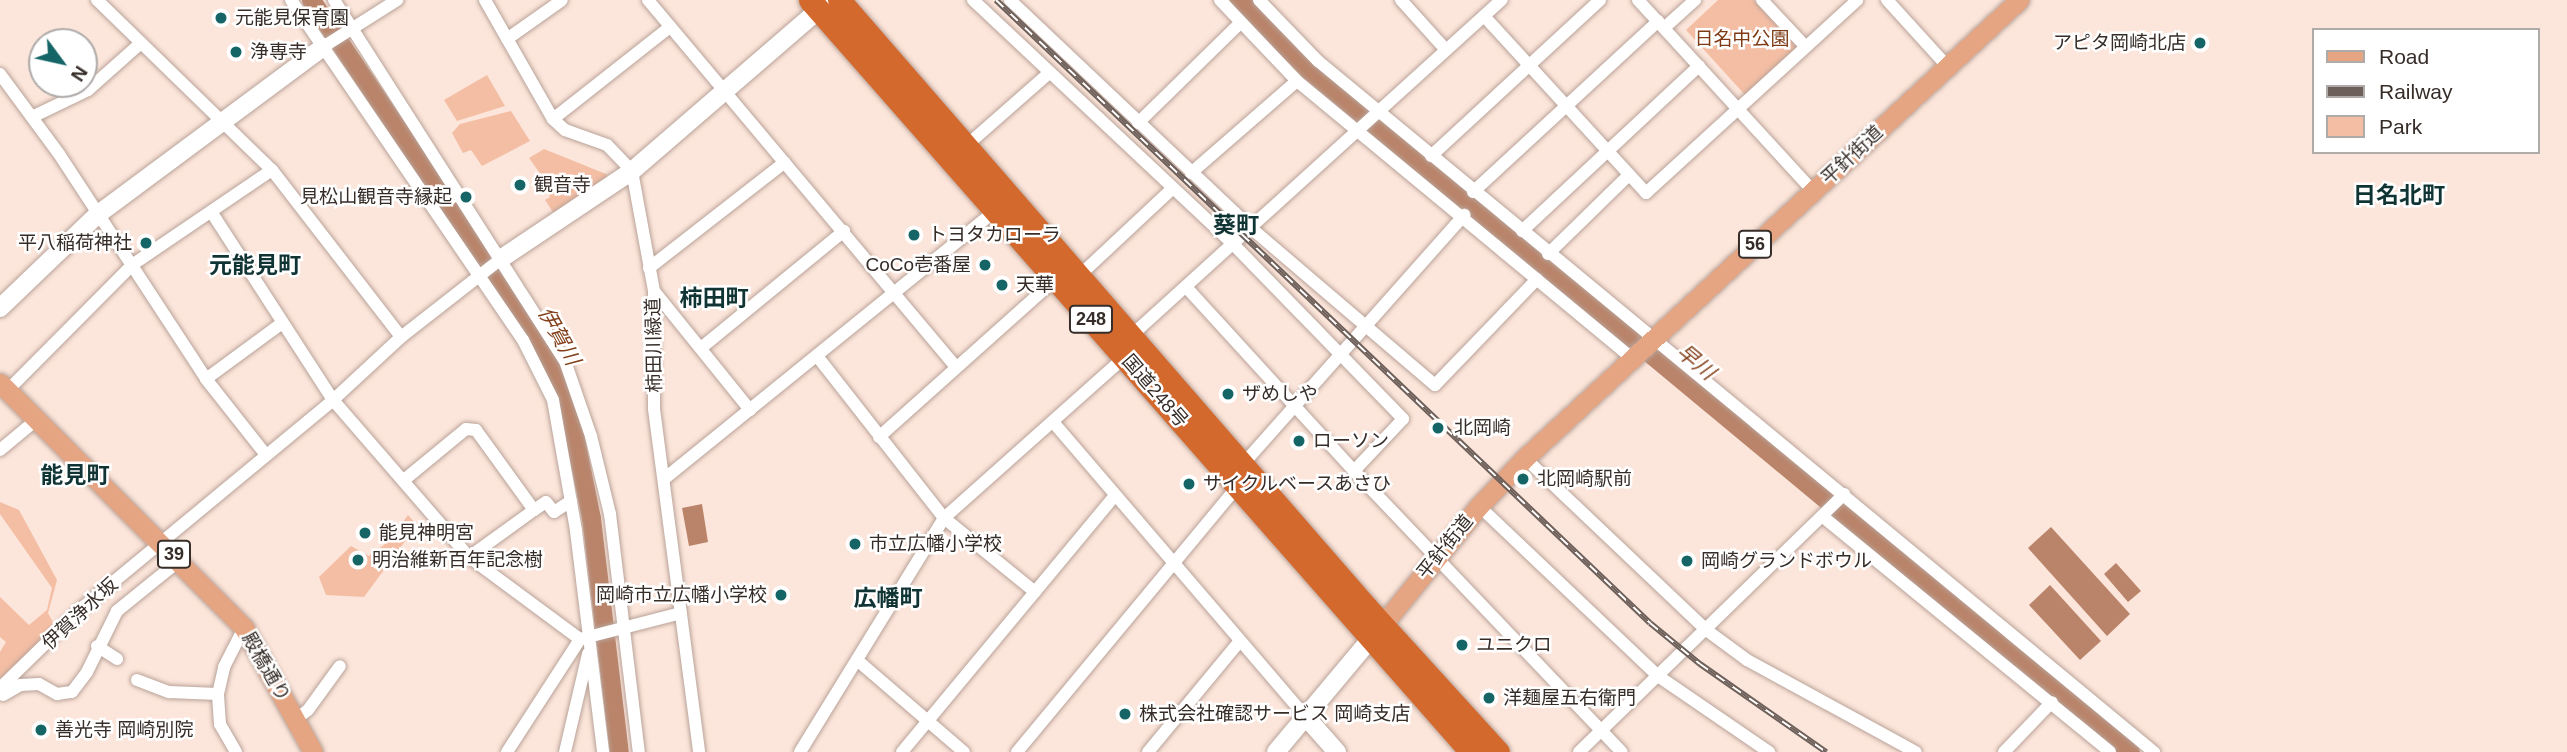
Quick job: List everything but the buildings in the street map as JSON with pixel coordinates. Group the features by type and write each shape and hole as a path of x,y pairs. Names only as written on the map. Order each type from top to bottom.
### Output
{"highway":[{"name":"国道248号","path":"825,3 966,146 1244,463 1471,752"},
{"name":"国道248号","path":"825,3 996,209 1238,486 1498,752"}],"main road":[{"name":"平針街道","path":"1653,338 2019,0"},
{"name":"56","path":"1632,358 1653,338"},
{"name":"平針街道","path":"1377,631 1479,506 1525,458 1632,358"},
{"name":"殿橋通り","path":"3,387 162,542 244,628 313,752"}],"street":[{"path":"97,0 221,124 272,170 401,337"},
{"path":"291,0 523,340 553,400 571,501 603,752"},
{"path":"334,0 349,28 502,258 565,361 591,436 610,514 626,627 639,752"},
{"path":"2,302 97,215 349,28 397,0"},
{"path":"485,0 553,119 565,130 607,145 632,170"},
{"path":"507,39 562,0"},
{"path":"648,0 956,367"},
{"path":"972,0 1048,74 1233,244 1403,419 1354,471"},
{"path":"1010,0 1251,228 1435,385 1537,279"},
{"path":"1220,0 1297,80 1464,215 1632,358"},
{"path":"1259,0 1318,61 1473,192 1844,494 2154,752"},
{"path":"1401,0 1446,50"},
{"path":"1132,335 1502,0"},
{"path":"1431,156 1600,0"},
{"path":"1638,0 1813,191"},
{"path":"1473,192 1566,106 1661,25 1695,0"},
{"path":"1762,0 1806,47"},
{"path":"1484,16 1646,193 1857,0"},
{"path":"1887,0 1947,66"},
{"path":"502,258 632,170 725,94 825,3"},
{"path":"1138,122 1240,23"},
{"path":"553,119 670,27"},
{"path":"32,117 88,89 141,43"},
{"path":"1521,231 1699,66"},
{"path":"0,74 132,265 206,379 266,455"},
{"path":"966,146 1048,74"},
{"path":"1191,173 1297,80"},
{"path":"649,268 785,162"},
{"path":"3,387 132,265 272,170"},
{"name":"柿田川緑道","path":"632,170 654,290 654,409 699,752"},
{"path":"1548,254 1629,175"},
{"path":"1080,275 1173,188"},
{"path":"664,479 996,209"},
{"path":"212,213 281,324 333,400 469,557 587,640"},
{"path":"1244,463 1464,215"},
{"path":"701,348 844,231"},
{"name":"伊賀浄水坂","path":"1,692 83,607 333,400 401,337 502,258"},
{"path":"878,437 1056,279"},
{"path":"1186,286 1354,471 1622,752"},
{"path":"654,290 750,410"},
{"path":"206,379 281,324"},
{"path":"817,356 944,518 1035,592"},
{"path":"800,752 944,518 1125,357"},
{"path":"0,450 36,420"},
{"path":"1053,422 1239,642 1337,752"},
{"path":"404,480 466,429 476,430 534,510"},
{"path":"1525,458 1705,629 1747,660 1916,752"},
{"path":"1017,752 1238,486"},
{"path":"1579,752 1844,494"},
{"path":"902,752 1115,495"},
{"path":"469,557 546,502 554,512 571,501"},
{"path":"1479,506 1658,676 1769,752"},
{"path":"1822,516 2110,752"},
{"path":"1,692 20,685 39,684 57,694 72,692 87,673 97,646 117,611 180,560"},
{"path":"508,752 587,640 681,613"},
{"path":"236,752 220,724 218,694 224,667 244,628"},
{"name":"平針街道","path":"1276,752 1377,631"},
{"path":"565,752 587,640"},
{"path":"1148,752 1239,642"},
{"path":"97,646 117,659"},
{"path":"857,660 964,752"},
{"path":"296,719 308,710 340,666"},
{"path":"137,680 169,692 218,694"},
{"path":"2004,752 2052,702"}],"green space":[{"name":"日名中公園","path":"1718,0 1754,0 1798,48 1746,96 1686,30"},
{"path":"487,75 505,106 457,121 444,100"},
{"path":"511,111 530,141 482,166 471,150 463,153 452,133 460,124"},
{"path":"544,149 608,177 555,215 545,200 550,197 546,188 549,186 529,158"},
{"path":"0,502 19,510 57,580 48,613 56,628 0,679 0,652 6,642 0,637 0,597 29,625 47,610 52,588 0,514"},
{"path":"408,515 417,525 364,597 326,595 319,577 351,546 369,556 389,541"}],"shaded area":[{"path":"702,504 708,542 689,546 682,508"},
{"path":"2051,527 2130,614 2107,636 2028,548"},
{"path":"2116,563 2141,591 2128,602 2104,574"},
{"path":"2050,585 2101,641 2080,660 2029,605"}],"waterway":[{"name":"伊賀川","path":"311,0 533,330 556,373 571,419 591,518 619,752"},
{"name":"早川","path":"1239,0 1310,71 2130,752"}],"railway":[{"path":"996,0 1650,623 1700,664 1826,752"}],"place":[{"name":"元能見保育園","path":"221,18"},
{"name":"アピタ岡崎北店","path":"2200,43"},
{"name":"浄専寺","path":"236,52"},
{"name":"観音寺","path":"520,185"},
{"name":"見松山観音寺縁起","path":"466,197"},
{"name":"トヨタカローラ","path":"914,235"},
{"name":"平八稲荷神社","path":"146,243"},
{"name":"CoCo壱番屋","path":"985,265"},
{"name":"天華","path":"1002,285"},
{"name":"ザめしや","path":"1228,394"},
{"name":"北岡崎","path":"1438,428"},
{"name":"ローソン","path":"1299,441"},
{"name":"北岡崎駅前","path":"1523,479"},
{"name":"サイクルベースあさひ","path":"1189,484"},
{"name":"能見神明宮","path":"365,533"},
{"name":"市立広幡小学校","path":"855,544"},
{"name":"明治維新百年記念樹","path":"358,560"},
{"name":"岡崎グランドボウル","path":"1687,561"},
{"name":"岡崎市立広幡小学校","path":"781,595"},
{"name":"ユニクロ","path":"1462,645"},
{"name":"洋麺屋五右衛門","path":"1489,698"},
{"name":"株式会社確認サービス 岡崎支店","path":"1125,714"},
{"name":"善光寺 岡崎別院","path":"41,730"}],"district":[{"name":"日名北町","path":"2399,195"},
{"name":"葵町","path":"1236,225"},
{"name":"元能見町","path":"255,265"},
{"name":"柿田町","path":"714,298"},
{"name":"能見町","path":"75,475"},
{"name":"広幡町","path":"888,598"}]}
